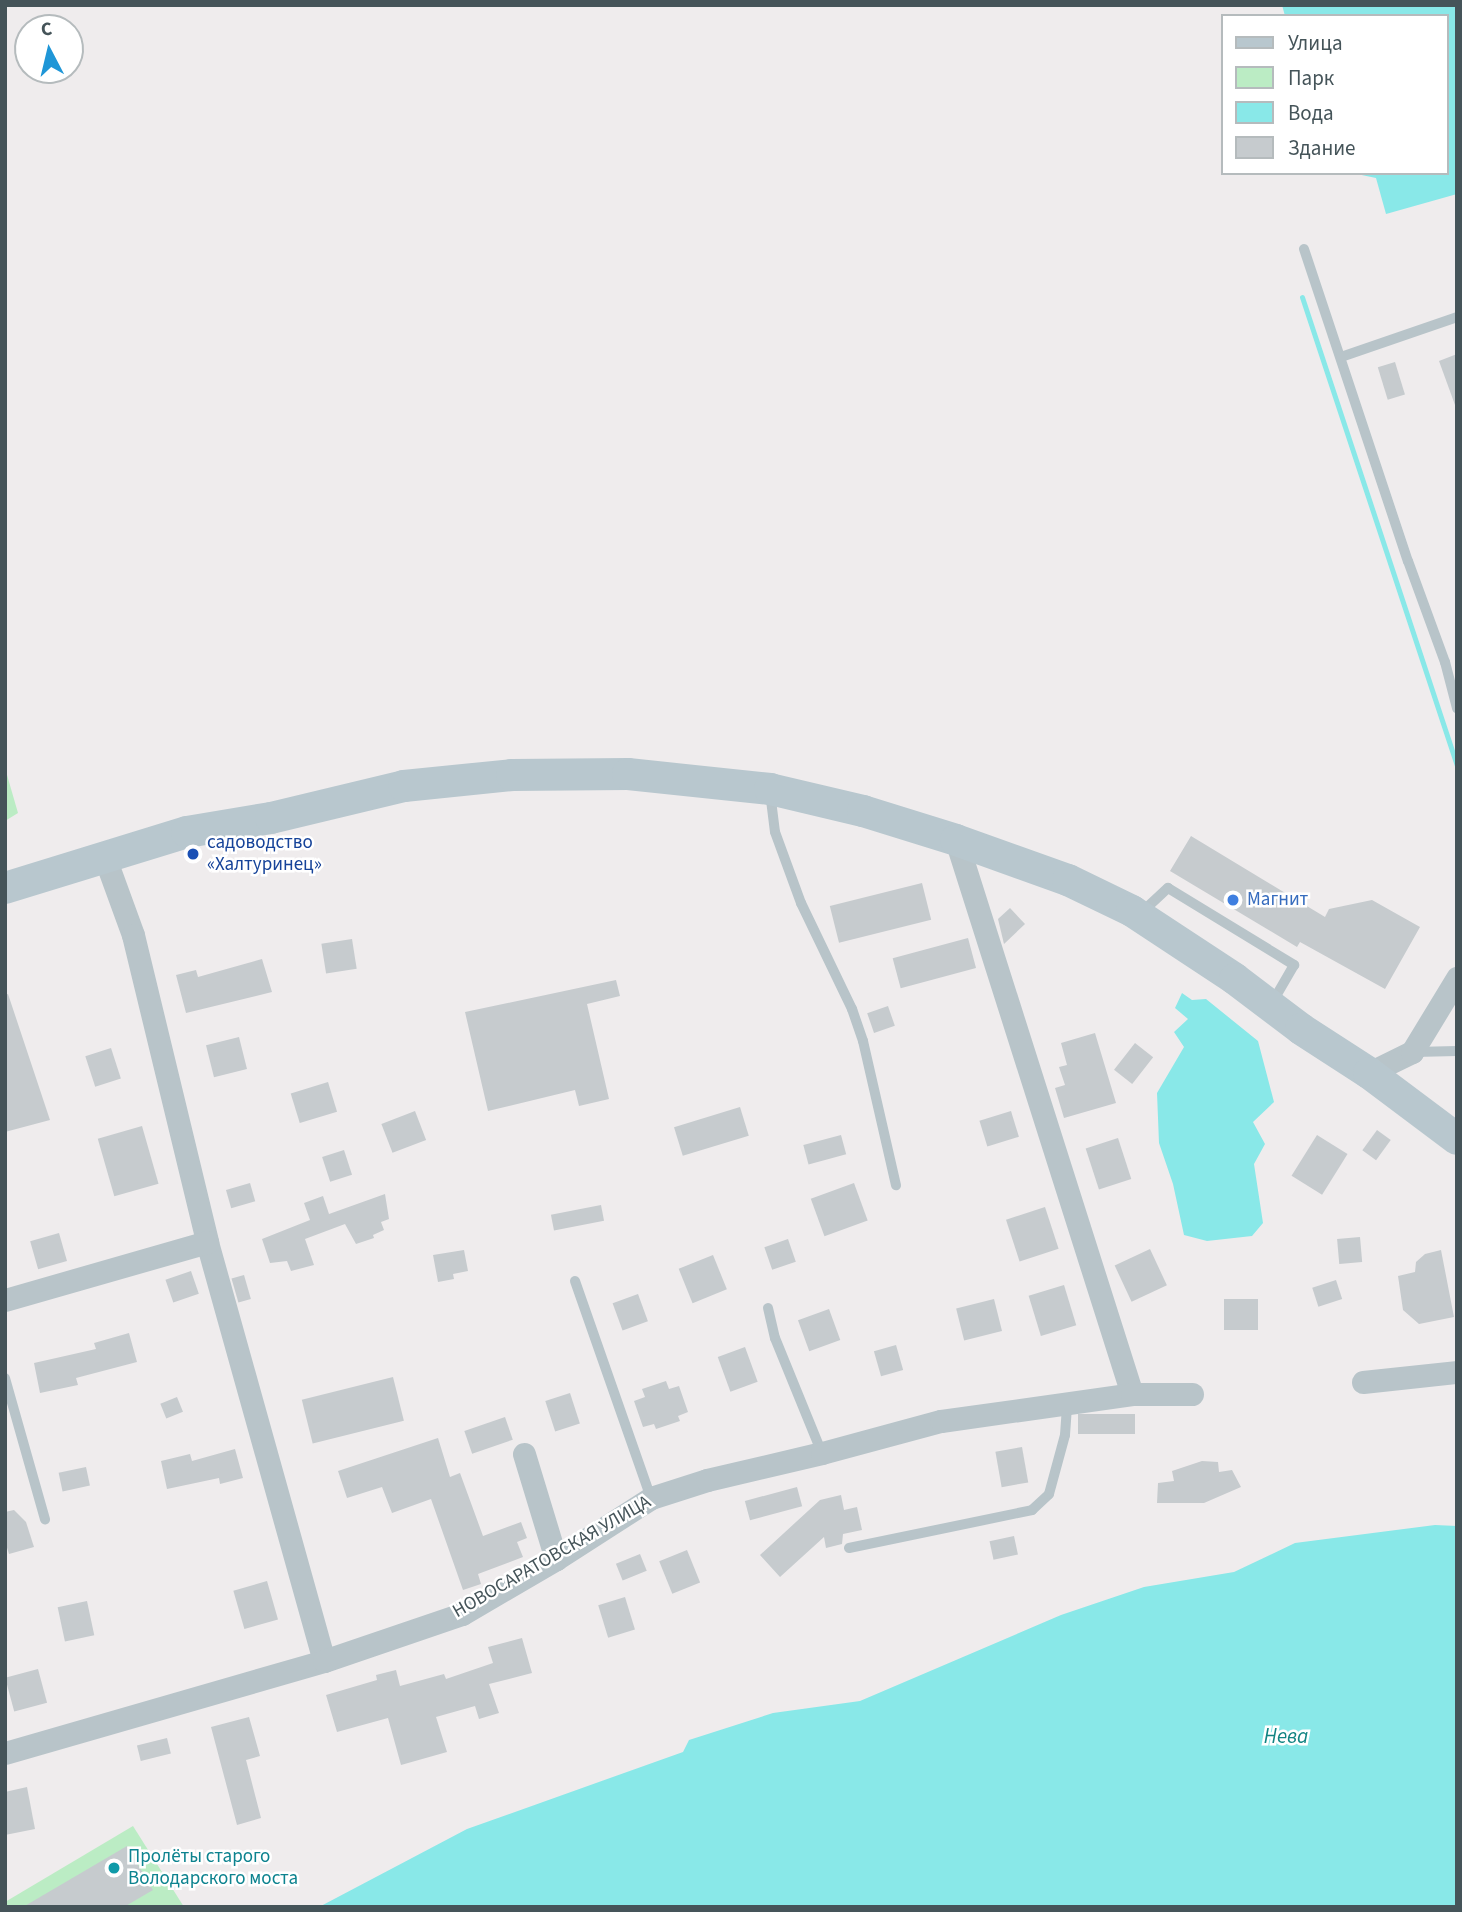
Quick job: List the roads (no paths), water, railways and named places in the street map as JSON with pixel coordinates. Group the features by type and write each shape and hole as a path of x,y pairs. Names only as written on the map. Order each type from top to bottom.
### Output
{"main road":[{"path":"5,888 187,832 271,818 404,786 458,779 628,774 770,789 863,811 956,840 1068,880 1139,915 1369,1073 1457,1139"}],"street":[{"path":"956,840 1132,1394"},
{"path":"104,858 133,935 207,1242 324,1661"},
{"path":"1369,1073 1412,1052 1457,978"},
{"path":"5,1300 207,1242"},
{"path":"1363,1382 1457,1372"},
{"name":"НОВОСАРАТОВСКАЯ УЛИЦА","path":"5,1753 324,1661 462,1614 556,1559 650,1498 707,1480 941,1421 1132,1394 1192,1395"},
{"path":"524,1454 556,1559"}],"lane":[{"path":"1304,249 1408,561 1445,662 1457,708"},
{"path":"1341,358 1457,317"},
{"path":"1445,662 1457,658"},
{"path":"770,789 779,844 802,903 852,1009 863,1041 896,1185"},
{"path":"1139,915 1168,888 1294,965 1270,1006"},
{"path":"1412,1052 1457,1051"},
{"path":"575,1281 650,1498"},
{"path":"768,1308 775,1338 822,1453"},
{"path":"5,1378 44,1518"},
{"path":"849,1548 1032,1510 1049,1494 1065,1435 1067,1403"}],"water":[{"path":"1282,5 1457,5 1457,194 1386,214 1376,178 1362,175 1448,175 1448,14 1284,14"},
{"path":"1182,993 1192,1000 1206,999 1258,1041 1274,1102 1253,1122 1265,1144 1254,1164 1263,1223 1252,1236 1207,1241 1184,1235 1173,1184 1159,1143 1157,1093 1184,1047 1174,1032 1188,1019 1175,1008"},
{"name":"Нева","path":"1435,1525 1457,1526 1457,1907 319,1907 467,1829 683,1752 689,1740 773,1713 860,1701 1061,1615 1144,1587 1234,1572 1295,1543"}],"waterway":[{"path":"1302,297 1457,766"}],"place":[{"name":"садоводство «Халтуринец»","path":"193,854"},
{"name":"Магнит","path":"1233,900"},
{"name":"Пролёты старого Володарского моста","path":"114,1868"}]}
